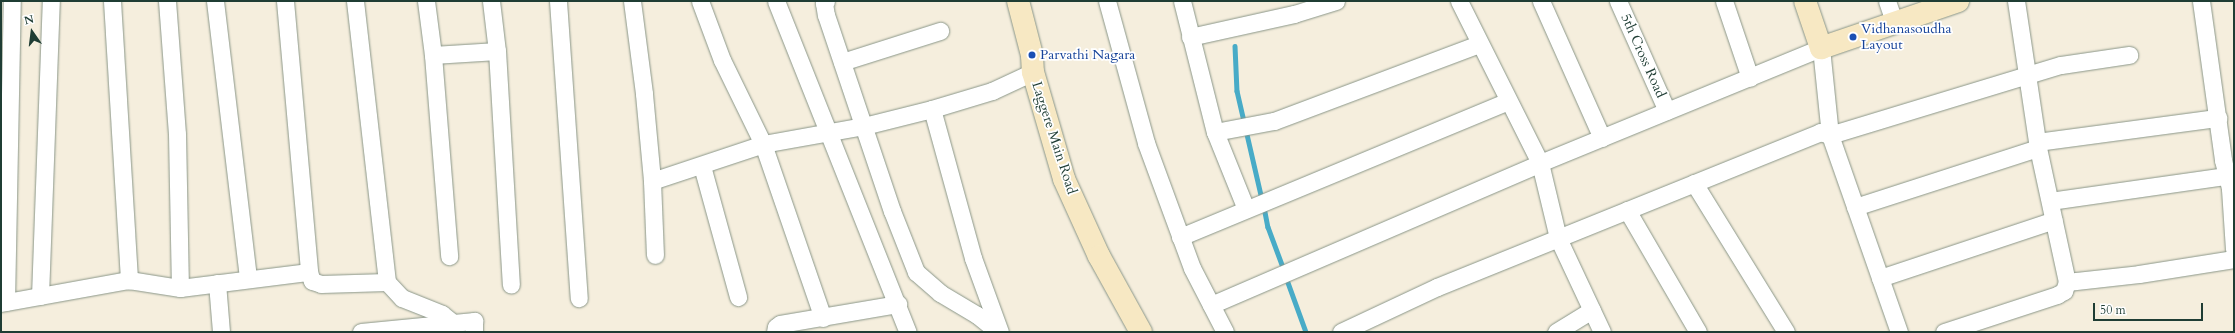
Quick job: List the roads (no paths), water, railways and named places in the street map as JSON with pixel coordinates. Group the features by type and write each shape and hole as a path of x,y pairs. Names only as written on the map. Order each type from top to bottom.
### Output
{"street":[{"path":"12,1 3,303 128,280 180,288 248,278 309,272"},
{"path":"40,296 51,1"},
{"path":"112,1 128,280"},
{"path":"167,1 177,134 180,288"},
{"path":"215,1 248,278"},
{"path":"285,1 309,272 312,281 321,284 387,282"},
{"path":"355,1 387,282 402,298 442,314 453,324"},
{"path":"426,1 433,55 449,256"},
{"path":"491,1 497,50 511,285"},
{"path":"558,1 579,298"},
{"path":"632,1 644,94 652,181 655,255"},
{"path":"700,1 722,60 763,144 823,318"},
{"path":"776,1 908,332"},
{"path":"826,1 824,3 826,15 892,211 916,272 940,293 977,315 999,332"},
{"name":"Laggere Main Road","path":"1018,1 1032,55 1033,72 1064,179 1098,256 1141,332"},
{"path":"1107,1 1146,142 1192,268 1225,332"},
{"path":"1182,1 1215,132 1246,209"},
{"path":"1190,37 1297,7 1336,1"},
{"path":"1459,1 1479,44 1540,163 1558,238 1602,332"},
{"path":"1541,1 1602,138"},
{"name":"5th Cross Road","path":"1618,1 1667,111"},
{"path":"1724,1 1750,78"},
{"path":"1805,1 1821,48 1830,135 1899,332"},
{"path":"1887,1 1895,24"},
{"path":"1211,305 1540,163 1821,48 1895,24 1958,1"},
{"path":"1944,332 2057,295 2064,291 2067,282 2038,145 2016,1"},
{"path":"2201,1 2226,176 2230,190 2234,249"},
{"path":"842,62 940,31"},
{"path":"1215,132 1274,121 1479,44"},
{"path":"433,55 497,50"},
{"path":"1341,332 1437,287 1820,132 1830,135 2027,74 2061,65 2129,55"},
{"path":"652,181 702,166 763,144 864,126 932,109 992,91 1033,72"},
{"path":"1180,237 1508,101"},
{"path":"932,109 973,258 999,332"},
{"path":"1855,207 2038,145 2218,118"},
{"path":"702,166 738,297"},
{"path":"2050,201 2226,176"},
{"path":"1694,183 1786,332"},
{"path":"1627,210 1698,332"},
{"path":"1880,278 2054,220"},
{"path":"2067,282 2139,274 2234,260"},
{"path":"217,283 221,332"},
{"path":"775,332 776,327 780,324 823,318 898,304"},
{"path":"1556,332 1592,310"},
{"path":"361,332 474,321 474,332"}],"waterway":[{"path":"1235,46 1237,91 1262,199"},
{"path":"1264,207 1268,227 1284,270"},
{"path":"1286,277 1306,332"}],"place":[{"name":"Vidhanasoudha Layout","path":"1853,37"},
{"name":"Parvathi Nagara","path":"1032,55"}]}
